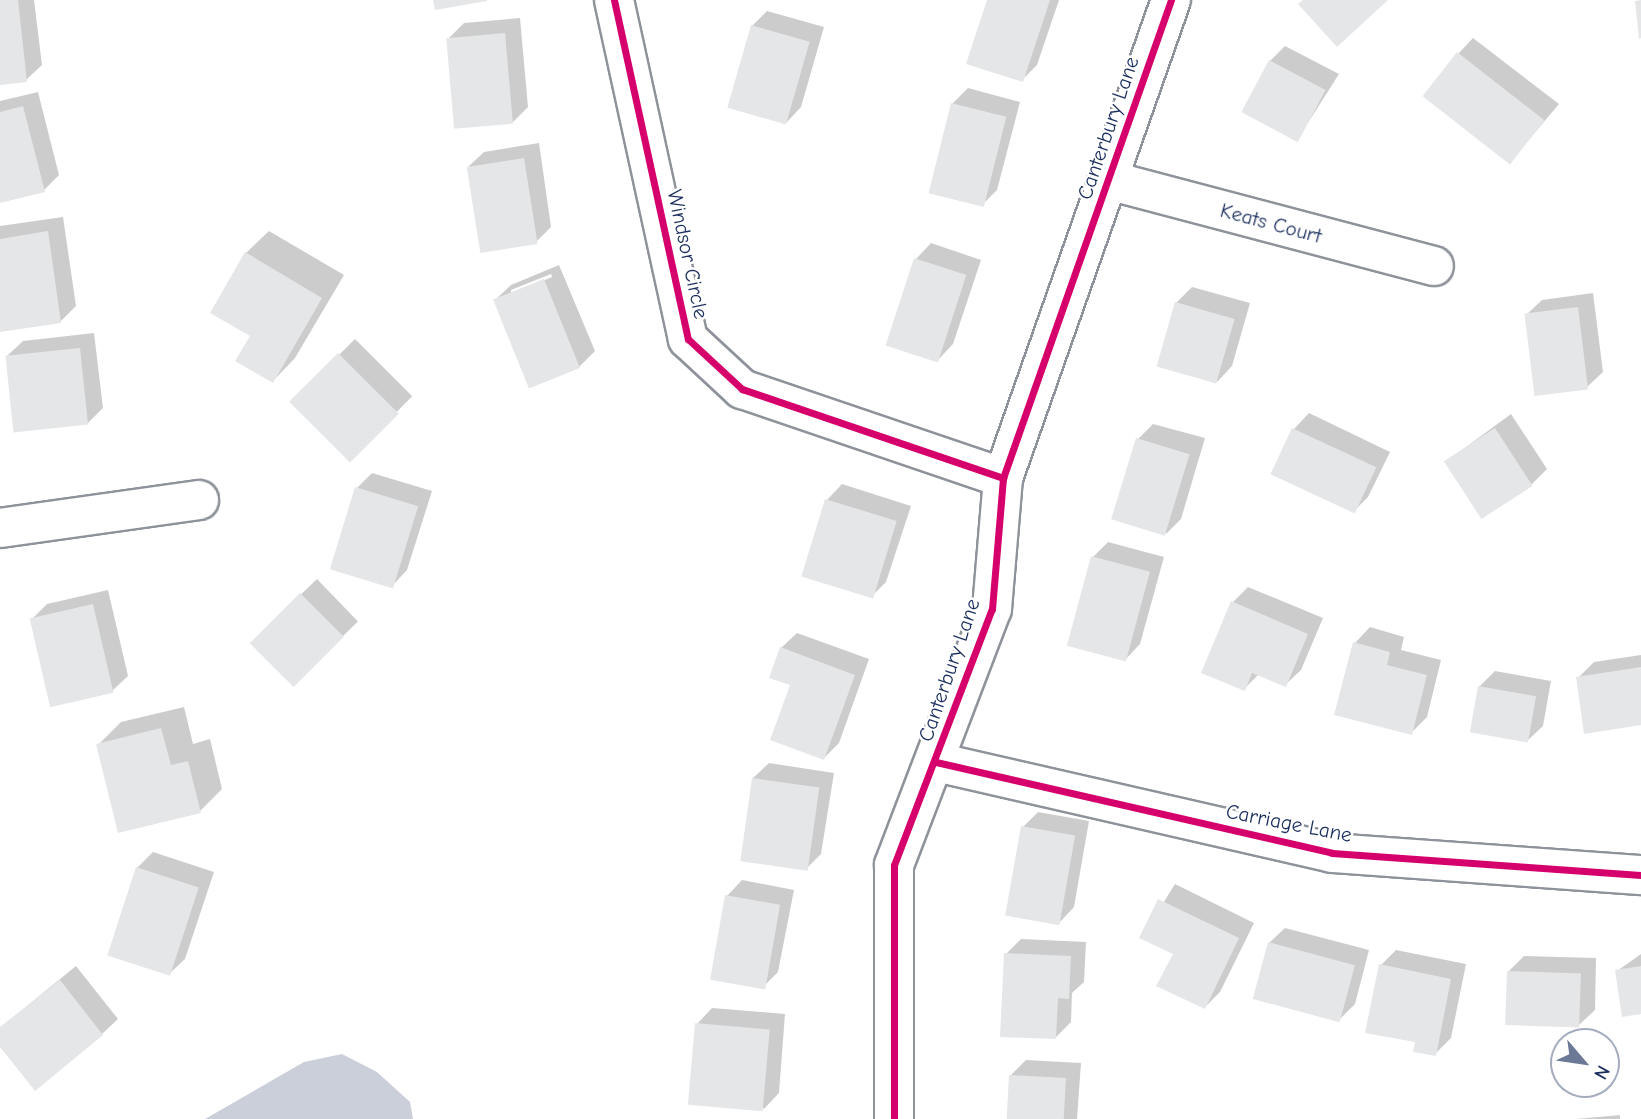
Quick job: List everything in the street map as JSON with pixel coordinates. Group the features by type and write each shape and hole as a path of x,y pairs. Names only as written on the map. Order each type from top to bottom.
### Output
{"street":[{"name":"Windsor Circle","path":"614,0 688,339 742,389 1003,478"},
{"name":"Canterbury Lane","path":"894,1119 894,865 936,762 992,610 1003,478 1171,0"},
{"name":"Keats Court","path":"1108,180 1434,266"},
{"path":"0,528 199,500"},
{"name":"Carriage Lane","path":"936,762 1332,853 1641,875"}],"shaded area":[{"path":"342,1054 377,1072 410,1102 413,1119 205,1119 304,1062"}],"building":[{"path":"0,0 18,0 27,82 0,85"},
{"path":"433,0 487,0 487,1 435,10"},
{"path":"987,0 1050,0 1023,82 966,64"},
{"path":"1303,0 1388,0 1337,47 1298,4"},
{"path":"1641,0 1641,38 1639,39 1635,1"},
{"path":"751,25 810,42 786,124 727,108"},
{"path":"505,33 513,124 454,129 446,38"},
{"path":"1457,52 1544,120 1510,164 1423,96"},
{"path":"1269,60 1326,90 1298,142 1241,112"},
{"path":"951,103 1006,117 984,207 929,193"},
{"path":"23,106 45,192 0,203 0,112"},
{"path":"524,158 538,244 480,253 467,167"},
{"path":"48,231 61,323 0,332 0,239"},
{"path":"245,252 322,298 273,383 235,361 250,336 210,313"},
{"path":"914,258 966,275 938,362 886,345"},
{"path":"544,279 580,368 529,389 493,300"},
{"path":"1175,302 1235,319 1216,383 1157,366"},
{"path":"1578,307 1588,389 1535,396 1524,314"},
{"path":"80,348 88,425 13,432 5,356"},
{"path":"338,353 399,414 350,463 289,402"},
{"path":"1292,428 1376,467 1355,514 1270,474"},
{"path":"1495,428 1533,486 1481,519 1444,461"},
{"path":"1136,438 1190,454 1165,536 1111,519"},
{"path":"355,487 418,506 393,589 330,569"},
{"path":"825,499 897,521 873,598 801,576"},
{"path":"1091,556 1150,572 1126,662 1067,646"},
{"path":"300,593 344,637 294,687 250,643"},
{"path":"1231,601 1308,634 1286,687 1252,673 1245,691 1201,673"},
{"path":"93,604 113,693 50,707 30,619"},
{"path":"1353,642 1390,652 1387,665 1427,675 1412,735 1334,715"},
{"path":"780,647 855,675 824,760 770,740 790,685 769,678"},
{"path":"1641,667 1641,725 1584,734 1576,677"},
{"path":"1478,686 1536,696 1528,743 1470,732"},
{"path":"161,728 171,765 188,761 201,813 118,833 96,744"},
{"path":"752,778 819,787 808,871 740,861"},
{"path":"1021,826 1075,836 1059,925 1005,916"},
{"path":"136,867 199,887 170,976 107,955"},
{"path":"725,895 780,905 765,989 710,980"},
{"path":"1158,899 1239,938 1205,1009 1156,986 1173,954 1139,938"},
{"path":"1268,942 1355,965 1340,1022 1253,999"},
{"path":"1004,953 1071,956 1069,999 1058,998 1056,1039 1000,1037"},
{"path":"1379,964 1451,979 1436,1056 1413,1052 1415,1042 1365,1033"},
{"path":"1641,966 1641,1014 1622,1017 1615,970"},
{"path":"1507,971 1581,974 1579,1028 1505,1025"},
{"path":"60,980 103,1035 35,1091 0,1047 0,1027"},
{"path":"695,1023 770,1030 763,1111 688,1105"},
{"path":"1009,1075 1066,1078 1064,1119 1007,1119"}],"cycle path":[{"path":"614,0 688,339 742,389 1003,478"},
{"path":"894,1119 894,865 992,609 1003,478 1171,0"},
{"path":"936,762 1332,853 1641,875"}]}
